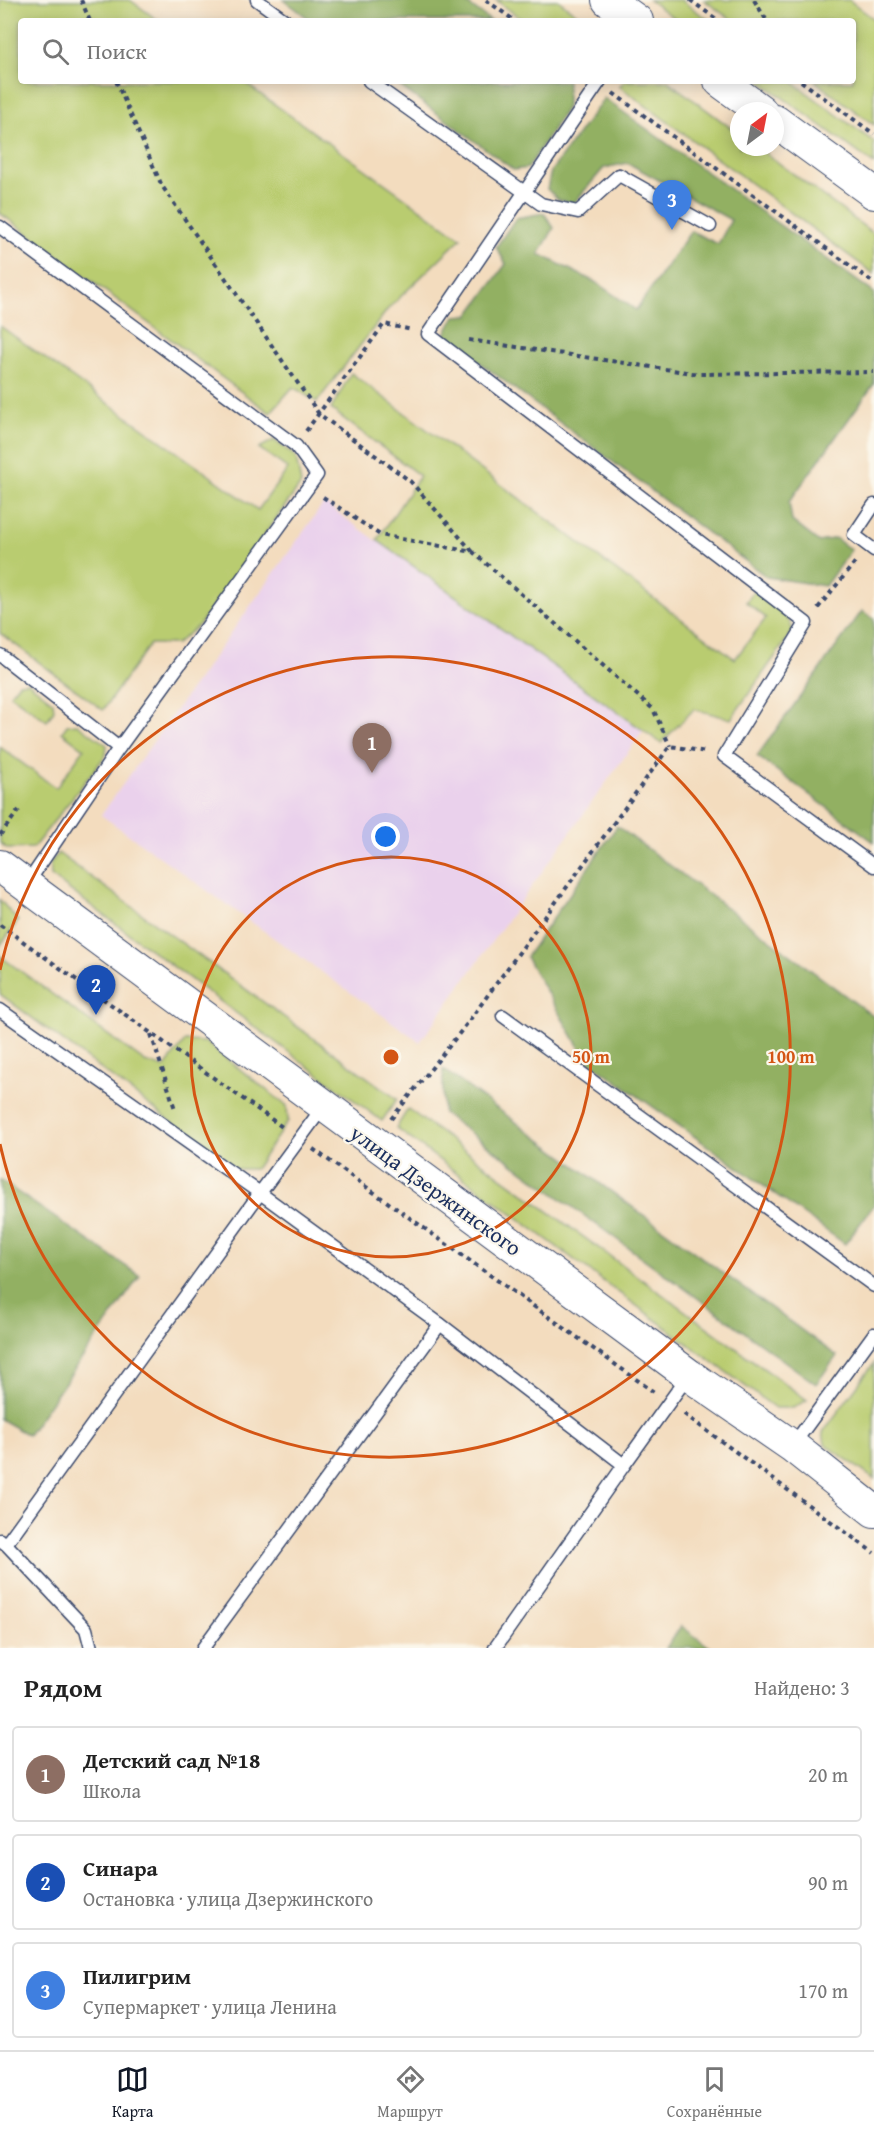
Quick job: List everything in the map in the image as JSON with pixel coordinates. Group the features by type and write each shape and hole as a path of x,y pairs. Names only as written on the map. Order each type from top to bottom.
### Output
{"street":[{"path":"724,84 749,102"},
{"path":"784,128 874,193"},
{"name":"улица Дзержинского","path":"0,866 322,1107 688,1375 792,1446 874,1511"}],"lane":[{"path":"257,0 282,18"},
{"path":"373,84 541,204 578,212 619,175 710,226"},
{"path":"599,84 428,334 807,623 723,756 874,866"},
{"path":"0,227 296,446 316,476 119,748 26,885"},
{"path":"872,548 854,535 874,505"},
{"path":"0,655 119,748"},
{"path":"0,1010 261,1193 440,1324 624,1465"},
{"path":"503,1016 874,1286"},
{"path":"91,1648 86,1629 3,1542 322,1107"},
{"path":"203,1648 440,1324"},
{"path":"792,1446 874,1334"},
{"path":"495,1648 688,1375"}],"path":[{"path":"81,0 89,18"},
{"path":"486,0 511,18"},
{"path":"690,0 715,18"},
{"path":"754,0 765,18"},
{"path":"117,84 162,186 319,414 410,481 473,552 652,709 670,746"},
{"path":"603,84 874,284"},
{"path":"806,84 874,134"},
{"path":"296,446 384,324 428,334 699,374 874,372"},
{"path":"308,487 380,535 473,552"},
{"path":"807,623 872,548"},
{"path":"670,746 723,756"},
{"path":"406,1098 466,1025 670,746"},
{"path":"0,835 19,810"},
{"path":"0,925 669,1403 874,1553"},
{"path":"151,1033 185,1140"}],"shaded area":[{"path":"324,503 643,731 420,1042 101,815"}],"green space":[{"path":"0,0 130,0 155,18 18,18 18,84 246,84 461,238 388,309 317,402 293,387 270,413 0,213"},
{"path":"284,0 462,0 487,18 308,18"},
{"path":"496,0 558,0 582,18 520,18"},
{"path":"649,0 681,0 706,18 674,18"},
{"path":"704,0 849,0 874,19 874,125 819,84 856,84 856,18 729,18"},
{"path":"397,84 567,84 567,107 528,168 514,170"},
{"path":"622,84 672,84 730,127 730,156 769,156 874,234 874,274 619,86"},
{"path":"764,84 795,84 874,142 874,164"},
{"path":"604,98 874,293 874,384 789,502 792,521 819,542 835,538 851,550 825,586 767,577 444,336 455,316 469,315 506,264 496,247 516,218 544,213 554,228 539,254 595,282 636,310 691,231 718,244 731,220 628,163 604,168 574,203 559,200 547,189 551,171"},
{"path":"0,326 258,510 288,469 259,448 274,440 296,457 301,484 200,624 176,644 150,644 103,710 0,633"},
{"path":"351,373 735,659 766,618 746,602 754,591 773,601 787,618 793,631 731,719 694,709 661,743 377,540 420,476 331,409"},
{"path":"862,611 874,619 874,842 757,756"},
{"path":"28,682 53,702 54,710 47,721 10,694 19,683"},
{"path":"77,724 107,745 106,755 33,848 8,849 0,843 0,747 56,788 84,749 62,732 67,725"},
{"path":"617,826 874,1017 874,1205 845,1244 586,1059 526,957"},
{"path":"58,853 397,1099 382,1121 51,876 50,864"},
{"path":"0,900 18,921 0,946"},
{"path":"0,956 145,1062 164,1068 185,1041 205,1042 287,1106 288,1121 255,1169 235,1169 0,994"},
{"path":"443,1069 837,1356 816,1384 443,1113"},
{"path":"408,1109 807,1400 793,1408 775,1408 396,1128"},
{"path":"0,1180 140,1276 28,1435 0,1419"},
{"path":"874,1363 874,1479 825,1444 823,1432"},
{"path":"681,1626 711,1648 666,1648"}],"place":[{"name":"Пилигрим","path":"672,230"},
{"name":"Детский сад №18","path":"372,773"},
{"name":"Синара","path":"96,1015"}]}
